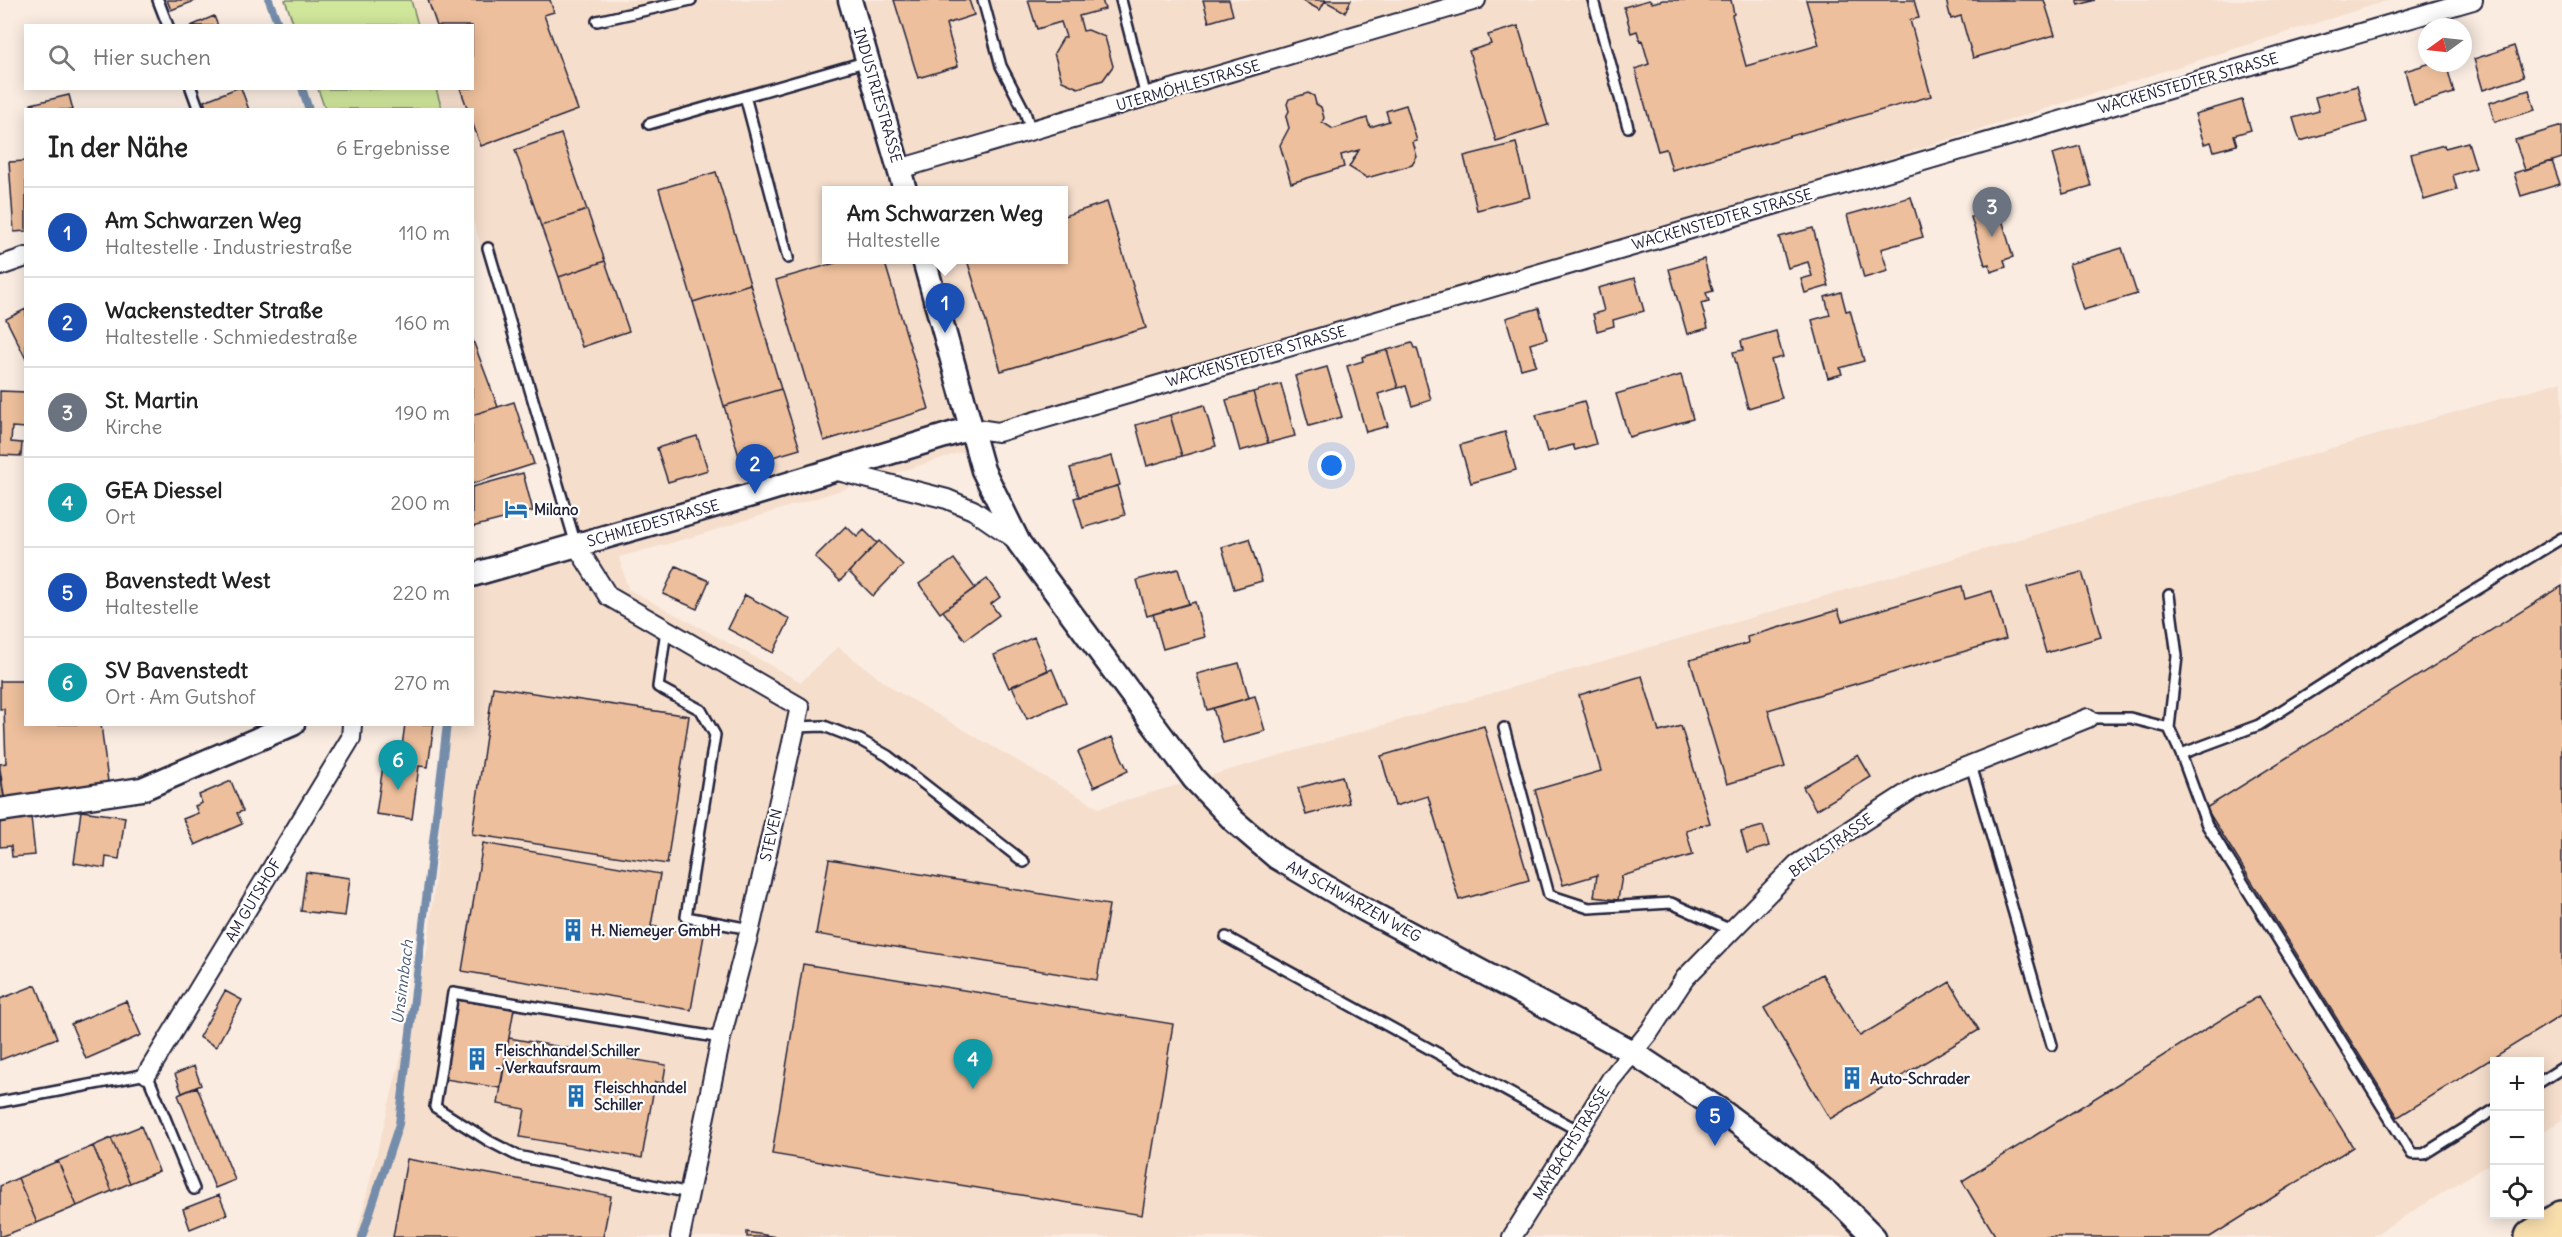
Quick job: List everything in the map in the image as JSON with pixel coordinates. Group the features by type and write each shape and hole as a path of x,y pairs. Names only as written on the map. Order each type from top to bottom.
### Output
{"highway":[{"path":"2532,1237 2562,1218"}],"street":[{"name":"INDUSTRIESTRASSE","path":"850,0 902,180"},
{"name":"UTERMÖHLESTRASSE","path":"902,180 1031,130 1476,0"},
{"name":"WACKENSTEDTER STRASSE","path":"971,428 998,432 2473,0"},
{"path":"0,266 24,258"},
{"path":"925,264 971,428"},
{"name":"SCHMIEDESTRASSE","path":"474,575 971,428"},
{"name":"AM SCHWARZEN WEG","path":"971,428 983,471 1019,543 1194,779 1234,821 1276,857 1360,907 1632,1052 1723,1112 1784,1157 1840,1203 1874,1237"},
{"path":"834,470 947,499 974,510 1019,543"},
{"name":"STEVEN","path":"576,545 608,596 800,707 750,929 721,1038 680,1237"},
{"name":"BENZSTRASSE","path":"1632,1052 1650,1031 1685,978 1797,864 1918,786 2088,718"},
{"name":"AM GUTSHOF","path":"147,1074 351,738 352,726"},
{"path":"0,810 142,789 279,728"},
{"name":"MAYBACHSTRASSE","path":"1512,1237 1611,1079 1632,1052"}],"lane":[{"path":"158,0 167,24"},
{"path":"597,21 691,0"},
{"path":"984,0 1001,66 1025,112 1031,130"},
{"path":"1121,0 1146,97"},
{"path":"1593,0 1628,127"},
{"path":"649,124 868,61"},
{"path":"192,90 198,108"},
{"path":"745,96 788,258"},
{"path":"488,248 576,545"},
{"path":"2181,754 2259,725 2367,656 2562,538"},
{"path":"2169,595 2177,656 2169,728 2207,825 2412,1154 2424,1154 2492,1111"},
{"path":"666,630 658,687 701,710 715,735 686,917 750,929"},
{"path":"2088,718 2130,718 2169,728"},
{"path":"795,727 824,726 860,740 888,756 1024,862"},
{"path":"1504,728 1549,895 1589,908 1671,903 1731,930"},
{"path":"1971,765 2052,1045"},
{"path":"1226,937 1579,1131"},
{"path":"689,1193 518,1155 489,1141 435,1107 453,993 721,1038"},
{"path":"2544,1079 2562,1068"},
{"path":"0,1102 147,1074 194,1188"}],"shaded area":[{"path":"411,0 2389,0 693,537 619,557 628,589 801,682 838,647 895,690 1099,808 2562,381 2562,1120 2544,1131 2544,1057 2490,1057 2490,1163 2371,1237 356,1237 428,947 450,726 474,726 474,585 576,545 474,223 474,108 442,108 436,90 474,90 474,24 418,24"}],"green space":[{"path":"285,0 411,0 418,24 294,24"},
{"path":"318,90 436,90 442,108 325,108"}],"building":[{"path":"167,0 197,0 171,10"},
{"path":"428,0 550,0 554,12 544,15 578,110 481,146 474,127 474,108 467,108 461,90 474,90 474,24 436,24"},
{"path":"894,0 969,0 974,15 946,24 958,66 918,78"},
{"path":"1028,0 1102,0 1105,9 1079,16 1083,31 1088,30 1105,37 1113,66 1103,80 1078,88 1062,81 1054,53 1066,37 1061,22 1037,29"},
{"path":"1203,0 1229,0 1233,15 1209,22"},
{"path":"1301,0 1351,0 1345,12 1325,1 1320,10"},
{"path":"1649,0 1652,3 1663,0 1731,0 1734,14 1732,15 1746,66 1819,45 1806,0 1914,0 1919,18 1910,20 1931,96 1672,170 1666,149 1658,151 1635,69 1649,64 1637,31 1631,33 1624,7"},
{"path":"1946,0 2044,0 2055,35 1973,58 1961,16 1951,19"},
{"path":"2077,0 2095,0 2079,5"},
{"path":"214,16 217,24 196,24"},
{"path":"1518,26 1548,125 1496,141 1469,51 1491,44 1488,35"},
{"path":"2514,46 2524,77 2483,90 2474,59"},
{"path":"2418,67 2418,72 2448,72 2454,93 2414,105 2405,71"},
{"path":"2357,86 2367,122 2300,141 2293,118 2319,111 2315,97"},
{"path":"232,90 242,90 248,108 206,108 204,101"},
{"path":"2529,90 2535,110 2495,122 2489,103"},
{"path":"1308,93 1314,96 1316,104 1321,107 1324,118 1322,122 1333,129 1367,118 1370,127 1389,121 1386,111 1406,105 1417,141 1413,142 1417,157 1412,165 1367,178 1349,167 1359,150 1341,155 1344,167 1291,183 1280,145 1289,128 1286,117 1289,111 1287,104 1289,99"},
{"path":"69,95 72,108 32,108 31,104"},
{"path":"2242,100 2251,130 2234,135 2237,145 2214,151 2211,142 2204,144 2195,114"},
{"path":"2562,126 2562,158 2525,170 2515,140"},
{"path":"561,134 587,210 541,226 515,150"},
{"path":"2468,142 2476,168 2453,175 2457,190 2424,200 2411,154 2444,145 2445,148"},
{"path":"1516,143 1530,197 1477,210 1464,156"},
{"path":"2080,146 2091,186 2063,194 2052,154"},
{"path":"24,161 24,231 14,232 9,162"},
{"path":"2552,161 2560,184 2521,196 2514,173"},
{"path":"716,172 750,284 693,302 659,189"},
{"path":"1911,197 1923,237 1881,249 1888,271 1864,278 1847,215"},
{"path":"1107,202 1146,328 1001,371 968,264 1068,264 1068,215"},
{"path":"1999,209 2013,257 2004,260 2006,267 1991,272 1989,264 1985,265 1971,217"},
{"path":"587,210 605,261 559,277 541,226"},
{"path":"1813,228 1829,286 1805,293 1801,279 1812,276 1808,262 1788,268 1779,237"},
{"path":"2122,248 2137,294 2083,310 2069,264"},
{"path":"1704,259 1713,291 1706,293 1709,301 1701,303 1708,328 1687,334 1669,269"},
{"path":"605,261 629,331 582,347 559,277"},
{"path":"831,264 885,264 929,409 824,441 776,280"},
{"path":"1635,278 1644,311 1613,320 1614,326 1597,331 1593,314 1604,311 1598,288"},
{"path":"750,284 781,389 724,406 693,302"},
{"path":"1841,292 1846,311 1850,310 1864,361 1840,368 1842,374 1828,378 1812,320 1830,315 1825,297"},
{"path":"1539,308 1547,339 1530,344 1536,365 1521,369 1506,318"},
{"path":"24,310 24,355 6,319"},
{"path":"1776,331 1783,357 1771,360 1782,398 1748,408 1733,352 1743,350 1741,341"},
{"path":"474,343 498,407 474,414"},
{"path":"1412,343 1414,348 1417,348 1431,400 1412,406 1406,386 1398,388 1387,350"},
{"path":"1387,350 1398,388 1378,394 1388,426 1366,432 1347,366 1363,361 1362,357"},
{"path":"1327,367 1342,417 1309,426 1295,376"},
{"path":"1681,375 1693,419 1629,437 1616,394"},
{"path":"1281,384 1295,436 1268,443 1253,392"},
{"path":"781,389 800,449 742,466 724,406"},
{"path":"0,391 24,392 24,428 12,427 11,442 22,443 21,456 0,455"},
{"path":"1253,392 1268,443 1240,451 1226,400"},
{"path":"1584,401 1596,444 1575,450 1573,445 1547,452 1536,415"},
{"path":"514,402 534,464 474,483 474,414"},
{"path":"1204,405 1216,446 1182,456 1170,415"},
{"path":"1170,415 1182,456 1147,466 1136,425"},
{"path":"1505,432 1516,470 1471,483 1460,445"},
{"path":"697,436 708,470 668,482 657,448"},
{"path":"1112,456 1120,485 1079,497 1070,468"},
{"path":"523,473 533,511 474,526 474,486"},
{"path":"1117,486 1125,515 1083,528 1074,498"},
{"path":"846,526 857,537 864,530 877,543 840,581 815,557"},
{"path":"1249,539 1262,581 1234,589 1222,547"},
{"path":"879,541 903,565 873,596 849,572"},
{"path":"954,559 975,588 940,613 919,584"},
{"path":"676,566 709,581 697,609 663,594"},
{"path":"1178,569 1189,604 1147,616 1137,580"},
{"path":"2082,572 2101,637 2046,653 2027,587"},
{"path":"987,579 1000,597 991,604 999,615 965,640 943,611"},
{"path":"1962,586 1965,599 1992,591 2006,639 1768,710 1785,767 1727,784 1690,660 1748,643 1747,637 1838,610 1842,621"},
{"path":"2562,586 2562,1015 2494,1057 2490,1057 2490,1060 2398,1117 2206,808"},
{"path":"745,595 790,619 773,653 728,629"},
{"path":"1195,602 1205,637 1163,649 1153,614"},
{"path":"1034,637 1048,670 1009,688 994,655"},
{"path":"1239,663 1249,698 1207,710 1197,674"},
{"path":"1052,669 1066,702 1027,719 1012,686"},
{"path":"1642,676 1659,732 1681,726 1710,823 1686,830 1693,855 1622,876 1618,900 1594,897 1597,875 1563,885 1535,790 1601,771 1579,695"},
{"path":"0,681 24,681 24,726 101,726 108,782 80,792 5,802 0,769 0,764 6,763 4,709 0,709"},
{"path":"493,687 689,716 667,864 472,834"},
{"path":"1255,696 1265,731 1223,743 1213,708"},
{"path":"405,726 434,726 428,767 419,766 412,819 376,814 384,759 400,761"},
{"path":"1484,726 1529,880 1459,900 1428,796 1395,806 1381,756"},
{"path":"1112,737 1128,771 1094,787 1078,752"},
{"path":"1858,755 1871,777 1816,810 1803,787"},
{"path":"0,769 4,800 0,800"},
{"path":"1342,776 1349,803 1306,815 1298,788"},
{"path":"231,781 243,811 237,813 242,824 195,845 183,819 198,813 195,806 202,803 199,795"},
{"path":"81,811 125,817 119,859 106,857 105,868 74,863"},
{"path":"31,817 35,855 12,857 11,846 0,847 0,820"},
{"path":"1763,826 1769,846 1747,853 1741,832"},
{"name":"H. Niemeyer GmbH","path":"483,843 660,874 651,926 704,935 691,1010 462,971"},
{"path":"829,859 1109,905 1097,980 816,934"},
{"path":"306,872 350,878 345,916 301,911"},
{"path":"803,964 1173,1024 1142,1215 772,1154"},
{"name":"Auto-Schrader","path":"1822,974 1860,1036 1950,982 1979,1030 1830,1119 1764,1008"},
{"path":"36,985 57,1038 0,1060 0,999"},
{"path":"225,991 242,1000 216,1047 199,1037"},
{"path":"2259,996 2353,1147 2210,1237 1996,1237 1962,1181"},
{"name":"Fleischhandel Schiller - Verkaufsraum","path":"457,1000 514,1009 500,1088 445,1079"},
{"path":"126,1001 141,1035 86,1059 71,1024"},
{"name":"Fleischhandel Schiller","path":"509,1038 666,1065 663,1083 655,1082 642,1158 520,1137 525,1109 498,1104"},
{"path":"194,1066 201,1085 182,1093 175,1074"},
{"path":"197,1087 235,1180 215,1188 178,1095"},
{"path":"141,1126 159,1171 130,1183 111,1138"},
{"path":"111,1138 130,1183 112,1191 93,1146"},
{"path":"93,1146 112,1191 77,1206 58,1161"},
{"path":"407,1159 611,1196 603,1237 393,1237"},
{"path":"58,1161 77,1206 37,1223 18,1178"},
{"path":"18,1178 37,1223 0,1237 0,1186"},
{"path":"219,1195 227,1214 190,1229 183,1209"},
{"path":"747,1232 776,1237 747,1237"}],"waterway":[{"name":"Unsinnbach","path":"269,0 278,24"},
{"name":"Unsinnbach","path":"303,90 308,108"},
{"name":"Unsinnbach","path":"362,1237 399,1124 447,726"}],"place":[{"name":"St. Martin","path":"1992,237"},
{"name":"Am Schwarzen Weg","path":"945,333"},
{"name":"Wackenstedter Straße","path":"755,494"},
{"name":"Milano","path":"516,509"},
{"name":"SV Bavenstedt","path":"398,790"},
{"name":"H. Niemeyer GmbH","path":"573,930"},
{"name":"Fleischhandel Schiller - Verkaufsraum","path":"477,1059"},
{"name":"Auto-Schrader","path":"1852,1078"},
{"name":"GEA Diessel","path":"973,1089"},
{"name":"Fleischhandel Schiller","path":"576,1096"},
{"name":"Bavenstedt West","path":"1715,1146"}]}
